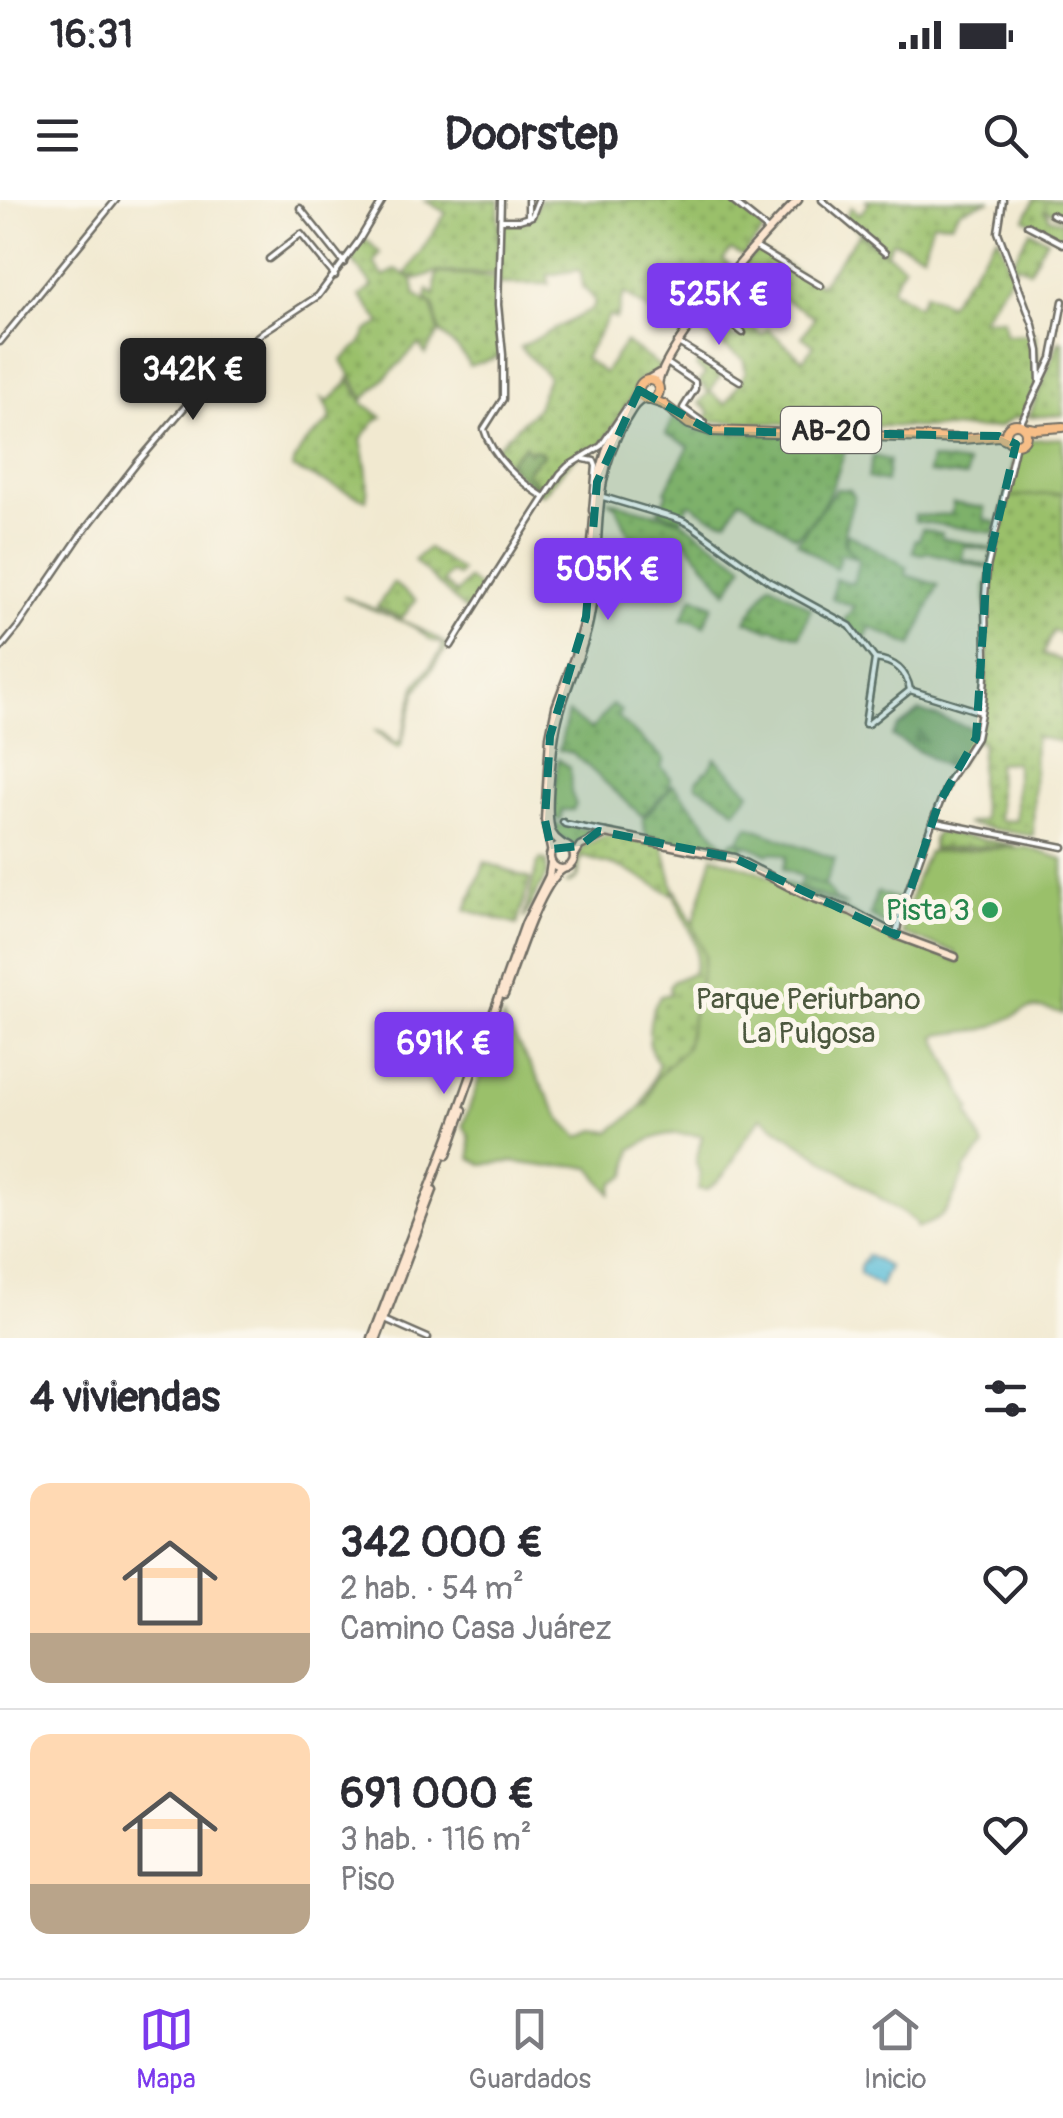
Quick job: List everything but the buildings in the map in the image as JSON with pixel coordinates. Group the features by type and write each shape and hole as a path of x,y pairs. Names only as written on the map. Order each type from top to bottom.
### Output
{"main road":[{"path":"374,1338 525,924 549,876 552,850 545,820 550,736 583,630 601,463 640,385 660,372 716,293 798,200"},
{"path":"660,372 661,395"},
{"path":"647,380 654,382 661,395"},
{"path":"639,390 648,399"},
{"path":"574,856 572,849 554,836 549,819 557,720 590,618 606,464 615,439 637,402 661,395"},
{"name":"AB-20","path":"661,395 677,412 714,427 952,434 982,434 1014,424 1063,429"},
{"name":"AB-20","path":"661,395 689,424 712,431 962,439 997,436 1012,442"},
{"path":"1008,429 1006,434 1012,442 1022,442 1022,426"},
{"name":"AB-20","path":"1025,437 1063,429"},
{"path":"374,1338 456,1130 530,925 554,878 571,865 580,846 592,834 609,833 734,858 896,935 955,957"},
{"path":"552,850 565,845 580,846"},
{"path":"551,863 563,869"}],"street":[{"path":"0,342 116,200"},
{"path":"0,649 80,536 219,367 318,296 344,263 383,200"},
{"path":"501,200 498,304 504,355 503,399 484,429 487,440 507,468 544,497"},
{"path":"528,200 528,218"},
{"path":"501,220 532,216 538,200"},
{"path":"732,200 768,230"},
{"path":"822,200 884,253"},
{"path":"1003,200 998,232 1033,325 1040,383"},
{"path":"300,208 344,263"},
{"path":"1051,214 1063,220"},
{"path":"1026,225 1063,244"},
{"path":"269,259 299,233 335,276"},
{"path":"754,246 822,286"},
{"path":"716,293 760,322"},
{"path":"1022,426 1052,358 1063,302"},
{"path":"707,305 743,333"},
{"path":"680,343 740,381"},
{"path":"667,363 695,382 683,408 704,423"},
{"path":"452,646 563,470 601,446 630,404"},
{"path":"896,935 948,782 976,738 986,663 988,568 1012,442"},
{"path":"575,461 588,458 595,464 593,520"},
{"path":"602,497 691,525 770,582 850,626 875,659 865,724 910,690"},
{"path":"875,659 890,660 908,679 910,690"},
{"path":"910,690 981,712"},
{"path":"563,822 592,834"},
{"path":"932,823 1063,847"},
{"path":"386,1320 428,1338"}],"highlighted area":[{"path":"639,390 711,431 999,436 1016,444 987,568 976,738 938,805 896,935 734,858 599,831 580,846 551,849 545,820 550,736 586,617 597,482"}],"green space":[{"path":"425,200 499,200 497,274 436,272 417,279 406,274 446,213"},
{"path":"540,200 730,200 763,232 743,256 731,250 723,260 733,267 681,335 625,293 616,319 609,316 584,358 604,373 625,342 661,367 637,381 603,443 572,460 543,494 526,473 543,455 531,453 525,446 507,463 495,448 537,408 548,376 520,347 591,310 595,302 582,287 581,272 577,270 548,275 549,284 499,284 501,224 505,220 532,217"},
{"path":"866,200 991,200 960,210 952,223 933,222 923,254 893,241 886,253 904,266 891,289 918,306 925,293 948,304 998,236 1012,274 981,319 1003,319 1005,335 1035,334 1040,374 1024,417 1013,418 999,427 980,429 704,421 710,412 699,403 709,392 699,383 705,374 696,366 700,359 723,372 710,392 724,403 746,372 743,359 695,328 702,318 738,339 747,324 729,311 732,306 754,321 751,326 762,335 768,329 803,360 814,345 802,337 815,317 738,273 757,249 820,285 859,234 884,254 845,218 851,207 860,214 869,203"},
{"path":"1034,200 1063,200 1063,218 1044,211 1049,218 1063,222 1063,239 1025,219"},
{"path":"1030,231 1047,239 1029,271 1017,264 1014,270 1012,262"},
{"path":"363,238 380,253 374,263 384,277 396,269 413,280 416,296 432,305 439,333 425,354 419,344 364,399 342,360 360,344 368,330 381,323 360,296 373,286 350,258"},
{"path":"436,275 497,278 502,356 469,366 444,336 434,305 426,299 428,290 435,296"},
{"path":"1059,341 1063,342 1063,415 1029,417"},
{"path":"349,379 364,404 382,417 361,439 366,500 292,468 303,446 331,422 323,399 328,402"},
{"path":"673,417 697,430 849,437 830,492 796,537 740,499 728,520 713,518 690,503 681,519 659,511 689,446 666,434"},
{"path":"1063,438 1063,493 1006,497 1017,450 1030,440"},
{"path":"525,446 530,453 532,449 542,452 526,473 535,481 538,492 506,464"},
{"path":"873,456 889,460 886,482 868,478"},
{"path":"931,459 968,464 966,477 928,473"},
{"path":"836,489 850,490 854,496 845,528 846,546 847,533 907,567 906,575 938,585 912,646 870,627 864,641 844,621 854,606 832,599 835,579 853,583 859,559 841,553 836,569 797,542"},
{"path":"1063,493 1063,634 1053,631 1043,654 1063,661 1063,742 1035,737 1033,836 965,824 983,820 979,780 982,740 975,742 985,703 986,586 1006,497","holes":["1016,762 1016,821 999,820 997,763"]},
{"path":"607,500 682,521 744,565 727,592 682,536 657,552 646,544 634,543 616,508"},
{"path":"953,503 985,508 984,520 996,522 994,533 915,521 915,515 951,515"},
{"path":"922,529 941,533 941,538 991,548 964,546 962,559 987,566 913,552"},
{"path":"428,548 461,571 458,576 450,572 443,582 456,593 468,579 482,589 468,613 414,560"},
{"path":"393,583 416,600 402,618 377,607"},
{"path":"770,583 811,608 800,636 746,621"},
{"path":"693,596 713,605 704,626 682,620"},
{"path":"400,620 446,644 447,648 416,691 401,745 398,748 376,731 395,743 401,741 416,685 441,652 443,644"},
{"path":"612,705 621,711 618,718 664,759 661,767 671,778 668,790 642,816 573,753 559,750 568,713 591,730"},
{"path":"920,711 977,730 953,771 892,736"},
{"path":"715,758 750,792 735,811 696,785"},
{"path":"558,759 570,768 576,805 573,810 562,810 561,820 551,818"},
{"path":"673,784 722,842 728,846 734,840 745,846 738,855 650,839 643,819"},
{"path":"554,824 589,830 589,838 572,844 558,836"},
{"path":"748,826 835,859 824,886 783,869 787,856 768,854 738,841"},
{"path":"938,832 1015,845 932,849"},
{"path":"611,835 663,845 672,894 622,868 583,857 577,879 566,884 577,877 575,867 582,847"},
{"name":"Parque Periurbano La Pulgosa","path":"1025,847 1063,859 1063,1014 1029,1009 985,1029 935,1036 971,1110 968,1112 984,1147 963,1171 952,1201 937,1219 917,1228 914,1221 761,1117 731,1165 706,1190 698,1189 700,1175 696,1162 702,1136 691,1134 666,1135 632,1149 627,1175 614,1183 611,1194 591,1168 513,1162 482,1164 471,1159 469,1136 463,1125 503,1018 560,1117 579,1137 596,1130 610,1132 647,1105 655,1079 686,1048 705,956 693,924 713,856 858,916 892,937 957,961 955,952 902,934 915,882 928,852"},
{"path":"541,859 547,861 547,874 524,919 537,864"},
{"path":"485,862 530,879 517,925 466,910"},
{"path":"803,877 827,887 835,899 847,906 798,887"},
{"path":"675,889 705,956 686,1048 665,1068 647,1106 641,1108 659,1064 649,1040 656,1003 661,996 670,994 672,982 693,972 696,963 695,944"},
{"path":"877,892 903,901 895,931 870,916"}],"water":[{"path":"867,1255 889,1267 880,1287 860,1274"}],"place":[{"name":"Pista 3","path":"990,910"}]}
